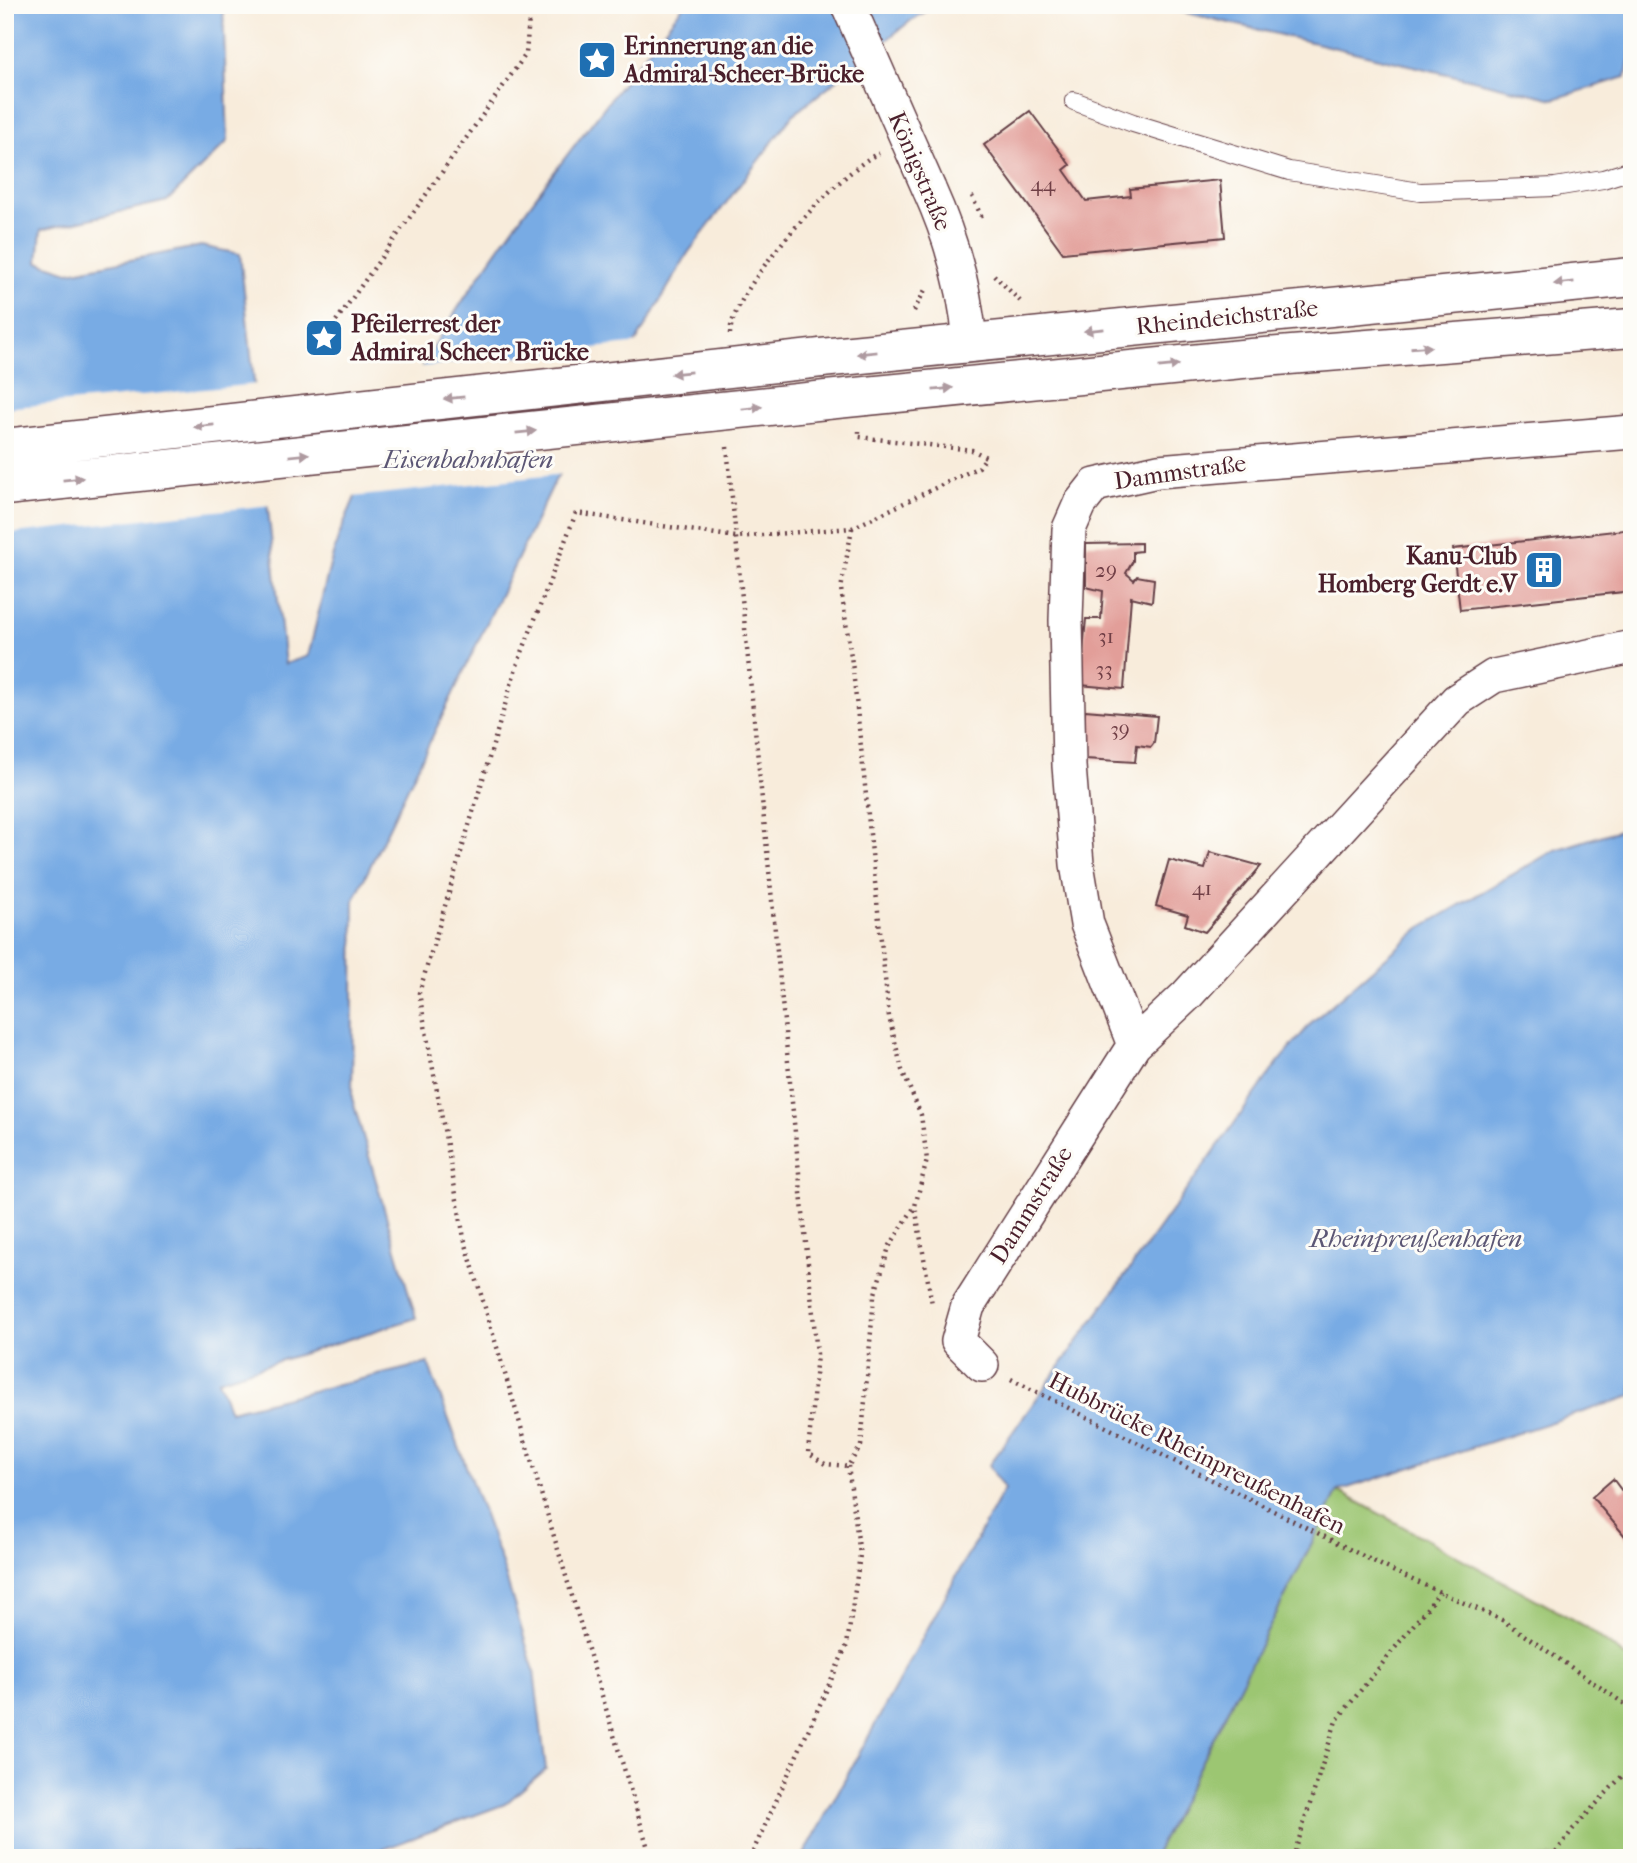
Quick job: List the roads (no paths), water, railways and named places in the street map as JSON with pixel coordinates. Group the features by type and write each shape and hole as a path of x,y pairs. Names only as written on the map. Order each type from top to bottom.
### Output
{"main road":[{"name":"Rheindeichstraße","path":"5,448 821,358 1632,277"},
{"name":"Rheindeichstraße","path":"5,486 1252,358 1632,328"}],"street":[{"name":"Königstraße","path":"848,5 946,228 960,279 970,343"},
{"name":"Dammstraße","path":"1134,1045 1087,924 1077,864 1069,766 1066,620 1069,529 1080,504 1095,485 1158,471 1632,432"},
{"name":"Dammstraße","path":"982,1365 958,1341 974,1295 1134,1045 1187,995 1457,700 1494,676 1632,648"}],"lane":[{"path":"1074,101 1133,123 1289,171 1420,192 1555,187 1603,179 1632,170"}],"water":[{"name":"Eisenbahnhafen","path":"5,5 223,5 228,141 167,201 41,230 38,262 69,272 201,246 240,254 285,664 308,656 328,571 344,523 376,452 412,383 452,317 541,189 684,5 936,5 909,22 793,115 688,253 555,481 354,900 352,1098 416,1318 218,1380 230,1411 428,1363 502,1564 534,1671 546,1769 505,1804 359,1858 5,1858"},
{"path":"1153,5 1632,5 1632,48 1626,77 1554,99"},
{"name":"Rheinpreußenhafen","path":"1632,826 1632,1396 1338,1491 1153,1858 802,1858 1004,1489 989,1465 1279,1061 1313,1021 1420,928 1555,850"}],"place":[{"name":"Erinnerung an die Admiral-Scheer-Brücke","path":"597,60"},
{"name":"Pfeilerrest der Admiral Scheer Brücke","path":"324,338"},
{"name":"Kanu-Club Homberg Gerdt e.V","path":"1544,570"}]}
